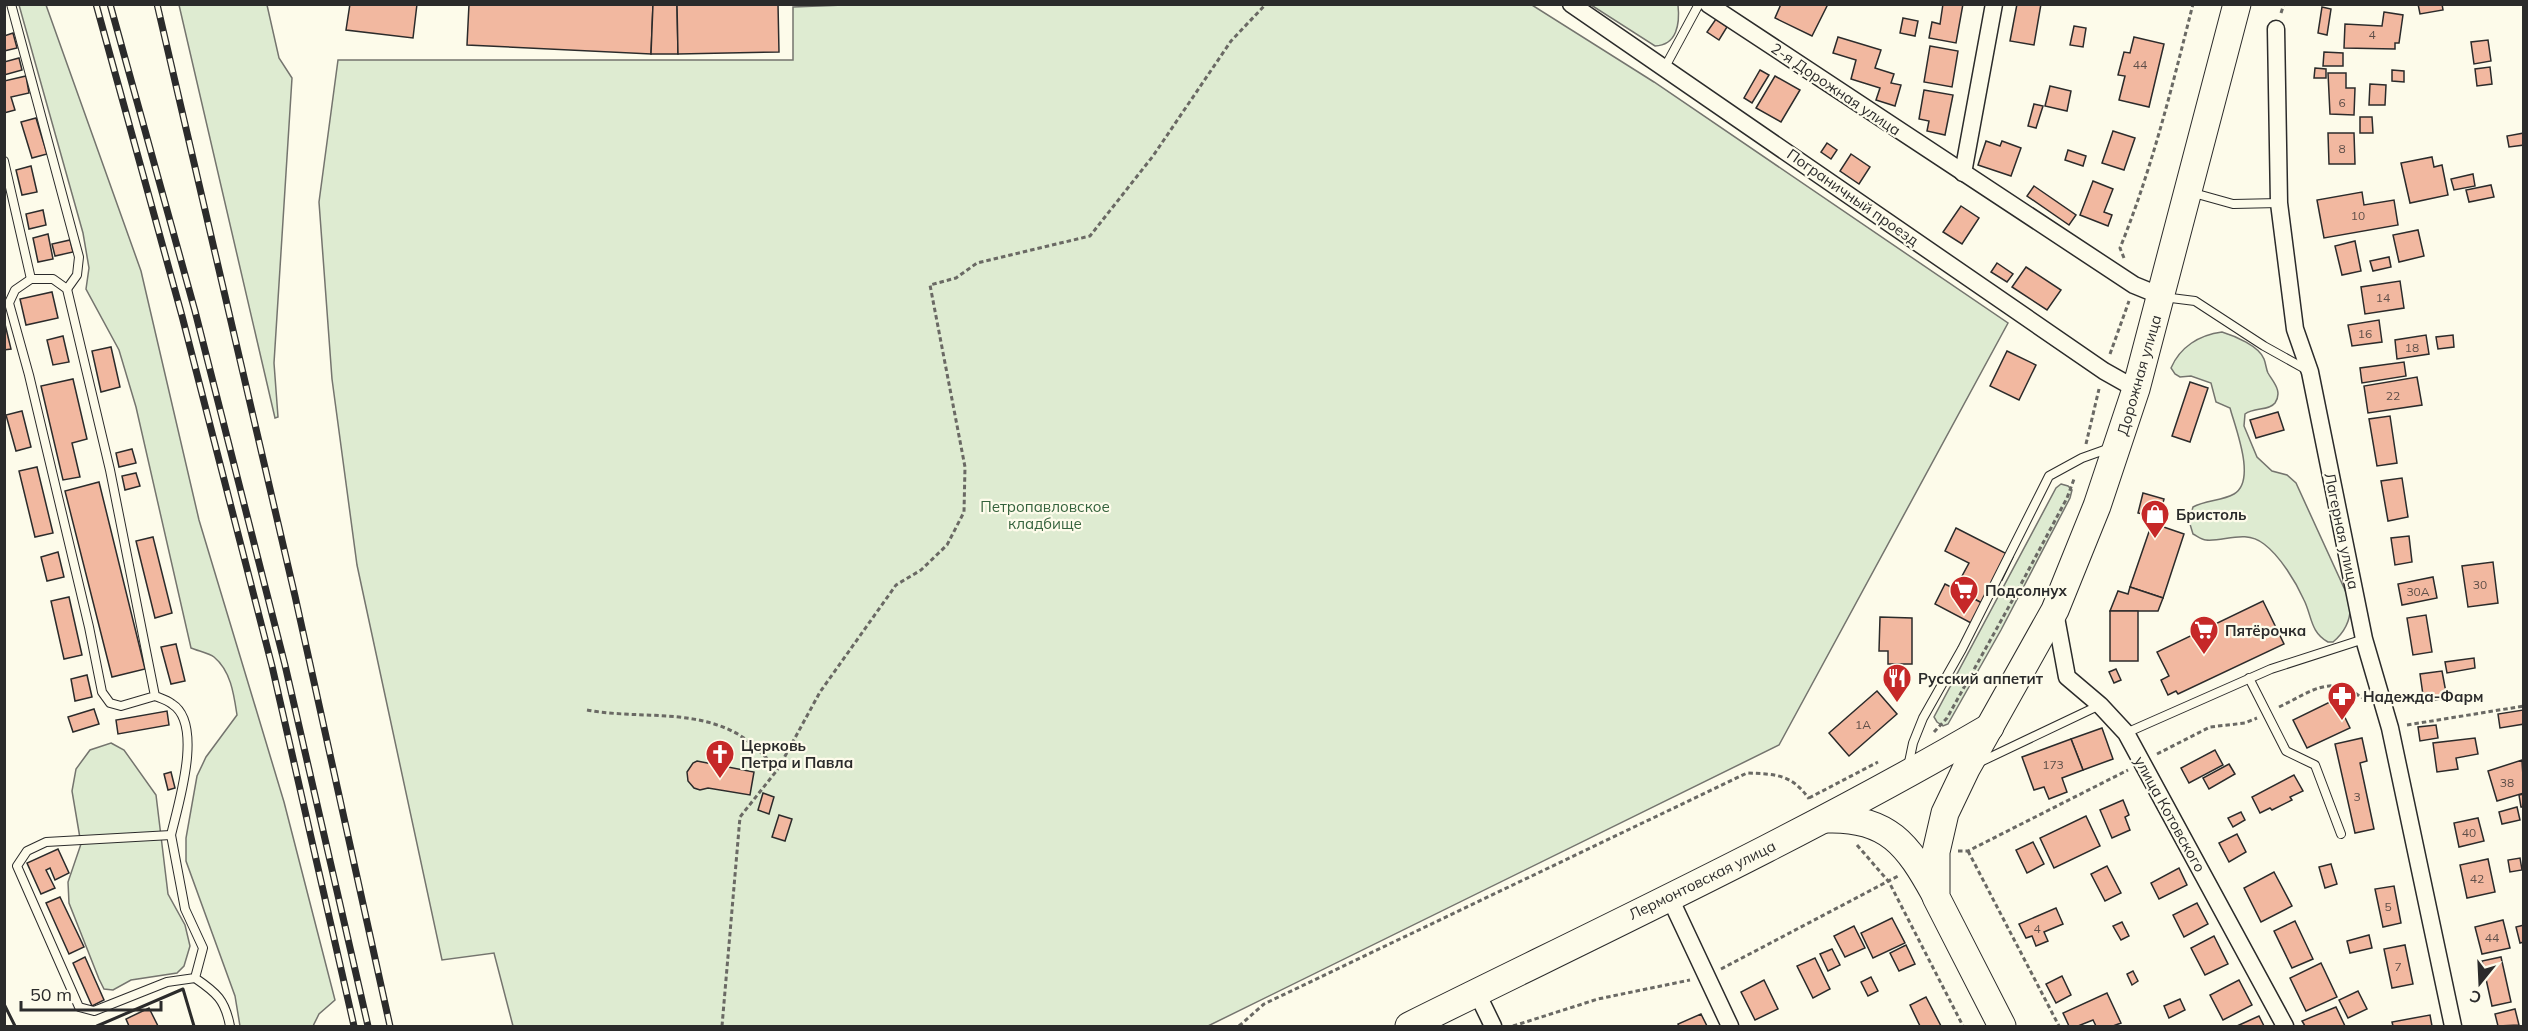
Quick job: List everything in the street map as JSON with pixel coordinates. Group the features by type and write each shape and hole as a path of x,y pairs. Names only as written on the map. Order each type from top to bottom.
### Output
{"main road":[{"name":"Дорожная улица","path":"1927,858 1966,769 2055,610 2119,444 2161,296 2237,4"},
{"name":"Лермонтовская улица","path":"1409,1026 1826,819 1906,776 1991,726"},
{"path":"1826,819 1850,818 1872,824 1890,834 1905,847 1927,858 1936,897 2002,1026"}],"street":[{"name":"2-я Дорожная улица","path":"1708,4 2134,285 2161,296"},
{"path":"1963,173 1994,4"},
{"name":"Пограничный проезд","path":"1573,5 2104,371 2136,388"},
{"name":"Лагерная улица","path":"2276,29 2279,203 2295,329 2310,372 2364,639 2390,728 2453,1026"},
{"name":"улица Котовского","path":"2055,610 2067,677 2100,705 2126,733 2285,1026"},
{"path":"1669,896 1705,977 1730,1026"},
{"path":"1476,993 1493,1026"}],"lane":[{"path":"11,4 79,257 78,275 67,289"},
{"path":"1665,67 1699,4"},
{"path":"4,161 31,279"},
{"path":"2187,190 2233,204 2279,203"},
{"path":"155,696 110,470 67,289 53,279 31,279 15,290 9,303 29,375 89,627 102,692 110,703 121,706 155,696 174,704 185,723 189,748 185,777 171,835 185,909 203,948 195,978"},
{"path":"4,287 15,290"},
{"path":"2161,296 2195,301 2264,346 2310,372"},
{"path":"1906,776 1913,743 1923,718 1962,649 2049,476 2082,458 2119,444"},
{"path":"2126,733 2271,669 2364,639"},
{"path":"2249,678 2286,751 2315,765 2341,834"},
{"path":"1966,769 2100,705"},
{"path":"171,835 46,842 27,851 17,866 79,1007 94,1011 167,982 195,978 215,992 227,1009 230,1026"}],"path":[{"path":"722,1026 740,817 778,769 820,692 896,585 921,570 947,545 964,512 965,467 930,285 956,278 977,263 1090,236 1154,156 1231,41 1266,4"},
{"path":"2134,285 2120,248 2141,197 2167,110 2193,4"},
{"path":"1513,1026 1598,999 1705,977 1889,882 1927,858 1968,851 2210,726 2245,723 2328,684 2342,686 2360,696 2390,728 2523,706"},
{"path":"587,710 609,714 695,718 733,731 778,769"},
{"path":"1968,851 2059,1026"}],"green space":[{"name":"Петропавловское кладбище","path":"870,4 1532,5 1654,82 2008,323 1779,745 1208,1026 513,1026 494,953 442,960 357,565 332,379 319,202 338,60 793,60 793,7"},
{"path":"19,5 46,5 141,271 199,520 284,802 335,1000 319,1014 313,1026 240,1026 235,996 186,861 186,838 197,776 206,757 237,715 235,699 228,676 220,663 212,656 191,648 136,407 119,350 86,289 89,268 83,233"},
{"path":"179,5 267,5 279,58 292,78 274,363 278,417 275,418"},
{"path":"1591,5 1678,5 1676,32 1668,42 1655,46"},
{"path":"2222,332 2240,339 2261,354 2276,387 2278,395 2275,403 2245,414 2244,426 2257,457 2272,471 2287,475 2296,483 2350,601 2347,624 2333,642 2328,642 2318,633 2292,578 2282,562 2264,544 2249,537 2206,540 2193,534 2189,521 2193,507 2234,494 2241,487 2244,466 2240,440 2230,408 2216,402 2211,383 2191,376 2180,377 2171,368 2191,343"},
{"path":"2061,484 2072,490 2070,498 2001,630 1948,724 1943,726 1934,717 2056,488"},
{"path":"111,743 124,750 156,795 168,894 185,925 190,946 184,966 177,973 131,980 113,990 104,989 99,979 69,903 68,882 81,844 72,791 76,769 90,750"}],"building":[{"path":"350,4 417,4 413,38 346,30"},
{"path":"469,4 653,4 651,54 467,45"},
{"path":"653,4 677,4 678,54 651,54"},
{"path":"677,4 778,4 779,52 678,54"},
{"path":"1781,4 1828,4 1812,36 1775,18"},
{"path":"1943,4 1963,4 1956,43 1929,38 1932,22 1940,24"},
{"path":"2017,4 2041,4 2034,45 2010,41"},
{"path":"2418,4 2442,4 2443,10 2420,14"},
{"path":"2322,7 2331,9 2327,35 2318,33"},
{"path":"2384,12 2403,15 2399,43 2395,43 2395,49 2344,48 2345,24 2382,26"},
{"path":"1903,18 1918,21 1915,36 1900,33"},
{"path":"1716,19 1727,27 1719,40 1707,32"},
{"path":"2074,26 2086,28 2083,47 2070,45"},
{"path":"13,33 17,48 4,51 4,36"},
{"path":"1838,37 1881,50 1875,68 1894,74 1891,83 1901,85 1895,106 1876,100 1880,88 1851,79 1856,60 1833,53"},
{"path":"2134,37 2164,44 2149,107 2119,100 2125,76 2118,75 2124,52 2130,53"},
{"path":"2488,40 2491,61 2474,64 2471,42"},
{"path":"1930,46 1958,51 1952,87 1924,82"},
{"path":"2324,52 2343,53 2343,66 2323,66"},
{"path":"19,58 22,70 4,75 4,62"},
{"path":"2490,67 2492,84 2477,86 2475,69"},
{"path":"2315,68 2326,69 2326,78 2314,78"},
{"path":"1760,70 1769,75 1752,103 1744,98"},
{"path":"2392,70 2404,71 2404,82 2392,81"},
{"path":"2328,73 2346,73 2346,88 2355,88 2354,115 2330,114"},
{"path":"26,76 29,93 11,97 15,110 4,113 4,81"},
{"path":"1775,76 1800,90 1781,122 1756,108"},
{"path":"2370,84 2386,85 2385,105 2369,105"},
{"path":"2050,86 2071,91 2067,111 2045,106"},
{"path":"1924,90 1953,95 1945,135 1927,131 1929,121 1919,119"},
{"path":"2034,104 2043,106 2036,128 2028,126"},
{"path":"2360,117 2372,117 2373,133 2360,133"},
{"path":"36,118 47,154 32,158 21,122"},
{"path":"2113,131 2135,138 2124,170 2102,163"},
{"path":"2328,133 2354,133 2355,164 2329,164"},
{"path":"2524,133 2524,145 2509,147 2507,136"},
{"path":"1986,141 2000,146 2002,141 2021,148 2011,176 1978,165"},
{"path":"1827,143 1837,150 1831,159 1821,152"},
{"path":"2068,150 2086,156 2083,166 2065,160"},
{"path":"1851,154 1870,167 1859,184 1840,171"},
{"path":"2432,157 2434,167 2442,165 2448,195 2410,203 2401,163"},
{"path":"31,166 37,192 22,195 16,170"},
{"path":"2473,174 2475,186 2454,190 2451,179"},
{"path":"2093,181 2113,189 2104,212 2112,215 2108,226 2080,215"},
{"path":"2491,185 2494,197 2469,202 2466,190"},
{"path":"2034,186 2076,215 2069,225 2027,196"},
{"path":"2362,192 2364,205 2394,200 2398,225 2324,238 2317,200"},
{"path":"1961,206 1979,218 1962,244 1943,232"},
{"path":"43,210 46,225 29,229 26,214"},
{"path":"2418,230 2424,256 2399,262 2393,235"},
{"path":"48,234 53,259 38,262 33,238"},
{"path":"70,240 73,252 55,256 52,244"},
{"path":"2355,241 2361,271 2342,275 2335,246"},
{"path":"2389,257 2391,267 2373,271 2370,261"},
{"path":"1997,263 2013,274 2007,282 1991,272"},
{"path":"2026,267 2061,290 2047,310 2012,287"},
{"path":"2400,281 2404,308 2365,314 2361,287"},
{"path":"52,292 58,318 26,325 20,299"},
{"path":"4,320 11,349 4,350"},
{"path":"2379,320 2382,342 2352,346 2348,325"},
{"path":"2426,335 2429,354 2397,359 2395,340"},
{"path":"2453,335 2454,347 2438,349 2436,337"},
{"path":"63,336 69,362 53,365 47,340"},
{"path":"111,347 120,387 101,392 92,351"},
{"path":"2007,351 2036,365 2019,400 1990,386"},
{"path":"2404,362 2406,376 2362,383 2360,368"},
{"path":"2417,377 2422,405 2368,413 2364,386"},
{"path":"73,379 87,439 72,443 80,477 63,480 41,386"},
{"path":"2190,382 2208,388 2190,442 2172,436"},
{"path":"22,411 31,447 16,451 6,415"},
{"path":"2278,412 2284,430 2256,438 2250,420"},
{"path":"2390,416 2397,463 2377,466 2369,419"},
{"path":"132,449 136,463 119,467 116,453"},
{"path":"37,467 53,533 35,537 19,471"},
{"path":"136,473 140,486 125,490 122,476"},
{"path":"2402,478 2408,517 2388,521 2381,481"},
{"path":"99,482 145,669 112,677 65,491"},
{"path":"2143,493 2164,499 2159,518 2138,513"},
{"path":"2152,523 2184,534 2163,598 2130,587"},
{"path":"1956,528 2013,557 2002,580 1996,576 1982,603 1955,589 1969,563 1945,551"},
{"path":"2409,536 2412,562 2395,565 2391,538"},
{"path":"153,537 172,613 155,618 136,541"},
{"path":"58,552 64,577 47,581 41,557"},
{"path":"2493,562 2498,603 2468,607 2462,566"},
{"path":"2433,577 2437,598 2402,605 2398,584"},
{"path":"1945,584 1982,603 1971,623 1935,604"},
{"path":"2130,587 2163,598 2158,611 2110,611 2118,591 2128,594"},
{"path":"69,597 82,655 64,659 51,601"},
{"path":"2263,601 2284,644 2178,694 2176,691 2168,695 2161,680 2169,676 2157,652"},
{"path":"2110,611 2138,611 2138,661 2110,661"},
{"path":"2426,615 2432,652 2413,655 2407,618"},
{"path":"1880,617 1912,618 1912,664 1888,664 1888,651 1879,651"},
{"path":"176,644 185,681 171,684 161,647"},
{"path":"2474,658 2475,668 2447,673 2445,662"},
{"path":"2116,669 2121,680 2114,683 2109,672"},
{"path":"2442,671 2447,698 2424,702 2420,674"},
{"path":"87,675 92,697 75,701 71,679"},
{"path":"1877,691 1897,714 1849,756 1829,733"},
{"path":"2336,699 2350,728 2307,748 2293,720"},
{"path":"94,709 99,724 73,732 68,717"},
{"path":"2523,710 2524,724 2500,728 2498,714"},
{"path":"167,711 169,725 118,734 116,720"},
{"path":"2436,725 2438,738 2420,741 2418,727"},
{"path":"2102,728 2113,759 2083,770 2071,739"},
{"path":"2362,738 2367,761 2360,763 2374,829 2355,833 2335,744"},
{"path":"2475,738 2478,754 2456,758 2458,769 2437,772 2433,743"},
{"path":"2071,739 2083,770 2062,778 2067,792 2049,799 2044,787 2034,790 2022,757"},
{"path":"2215,750 2223,765 2189,783 2181,768"},
{"path":"2522,760 2524,793 2497,801 2488,771"},
{"name":"Церковь Петра и Павла","path":"697,761 754,772 750,795 694,788 688,781 687,772"},
{"path":"2229,764 2235,774 2209,789 2203,778"},
{"path":"171,772 175,788 168,790 164,774"},
{"path":"2294,775 2303,791 2290,797 2292,800 2260,813 2252,797"},
{"path":"763,793 774,797 769,814 758,810"},
{"path":"2524,794 2524,807 2521,807 2519,795"},
{"path":"2123,800 2129,815 2125,817 2130,830 2112,838 2100,810"},
{"path":"2517,807 2520,820 2502,824 2499,812"},
{"path":"2241,812 2245,820 2233,827 2228,818"},
{"path":"779,815 792,819 785,841 772,837"},
{"path":"2086,816 2100,846 2054,868 2040,838"},
{"path":"2478,818 2484,841 2459,847 2454,823"},
{"path":"2237,834 2246,852 2229,862 2219,843"},
{"path":"2033,842 2044,864 2027,873 2016,850"},
{"path":"58,849 69,873 55,880 50,868 46,870 55,888 41,894 27,863"},
{"path":"2520,858 2522,870 2510,872 2508,860"},
{"path":"2488,859 2495,892 2467,898 2460,865"},
{"path":"2331,864 2337,884 2325,888 2319,867"},
{"path":"2107,866 2121,893 2105,901 2091,874"},
{"path":"2179,868 2187,885 2159,899 2151,883"},
{"path":"2274,872 2292,906 2261,922 2244,888"},
{"path":"2394,886 2401,923 2383,927 2375,889"},
{"path":"60,897 84,947 69,954 46,903"},
{"path":"2197,903 2208,924 2184,937 2173,915"},
{"path":"2056,908 2063,924 2044,932 2048,941 2036,946 2032,936 2026,938 2019,924"},
{"path":"1892,918 1905,943 1873,958 1861,933"},
{"path":"2503,920 2510,948 2482,954 2475,927"},
{"path":"2295,921 2313,959 2292,968 2274,931"},
{"path":"2122,922 2129,936 2121,940 2113,926"},
{"path":"2524,925 2524,942 2520,943 2516,927"},
{"path":"1854,926 1865,948 1845,957 1834,936"},
{"path":"2369,935 2372,948 2350,953 2347,941"},
{"path":"2214,936 2228,964 2205,975 2191,948"},
{"path":"1906,945 1915,964 1899,971 1890,953"},
{"path":"2405,945 2413,984 2392,988 2384,949"},
{"path":"1832,949 1840,965 1828,971 1820,954"},
{"path":"85,957 104,1000 92,1006 73,963"},
{"path":"2501,957 2511,1002 2492,1006 2482,961"},
{"path":"1815,958 1830,989 1813,998 1797,966"},
{"path":"2321,963 2337,997 2306,1011 2290,978"},
{"path":"2133,971 2138,981 2132,985 2127,974"},
{"path":"2062,976 2071,995 2056,1003 2046,984"},
{"path":"1871,977 1878,991 1868,996 1861,982"},
{"path":"1764,980 1778,1009 1755,1020 1741,992"},
{"path":"2239,980 2252,1005 2223,1020 2210,995"},
{"path":"2358,991 2367,1009 2348,1018 2339,1000"},
{"path":"2107,993 2121,1023 2113,1026 2096,1026 2093,1020 2078,1026 2069,1026 2063,1013"},
{"path":"1926,997 1941,1026 1920,1026 1910,1005"},
{"path":"2180,999 2185,1010 2169,1018 2164,1006"},
{"path":"2336,1007 2345,1026 2305,1026 2302,1021"},
{"path":"149,1008 158,1026 129,1026 126,1019"},
{"path":"2515,1009 2519,1025 2498,1026 2495,1014"},
{"path":"1701,1014 1707,1026 1679,1026 1678,1024"},
{"path":"2430,1015 2432,1026 2393,1026 2392,1022"},
{"path":"2259,1016 2264,1026 2237,1026"}],"railway":[{"path":"96,4 182,316 272,666 354,1026"},
{"path":"110,4 195,311 285,665 368,1026"},
{"path":"157,4 295,596 390,1026"}],"wall":[{"path":"97,1026 183,989 194,1026"},
{"path":"4,1004 15,1026"}],"place":[{"name":"Бристоль","path":"2155,540"},
{"name":"Подсолнух","path":"1964,616"},
{"name":"Пятёрочка","path":"2204,656"},
{"name":"Русский аппетит","path":"1897,704"},
{"name":"Надежда-Фарм","path":"2342,722"},
{"name":"Церковь Петра и Павла","path":"720,780"}]}
